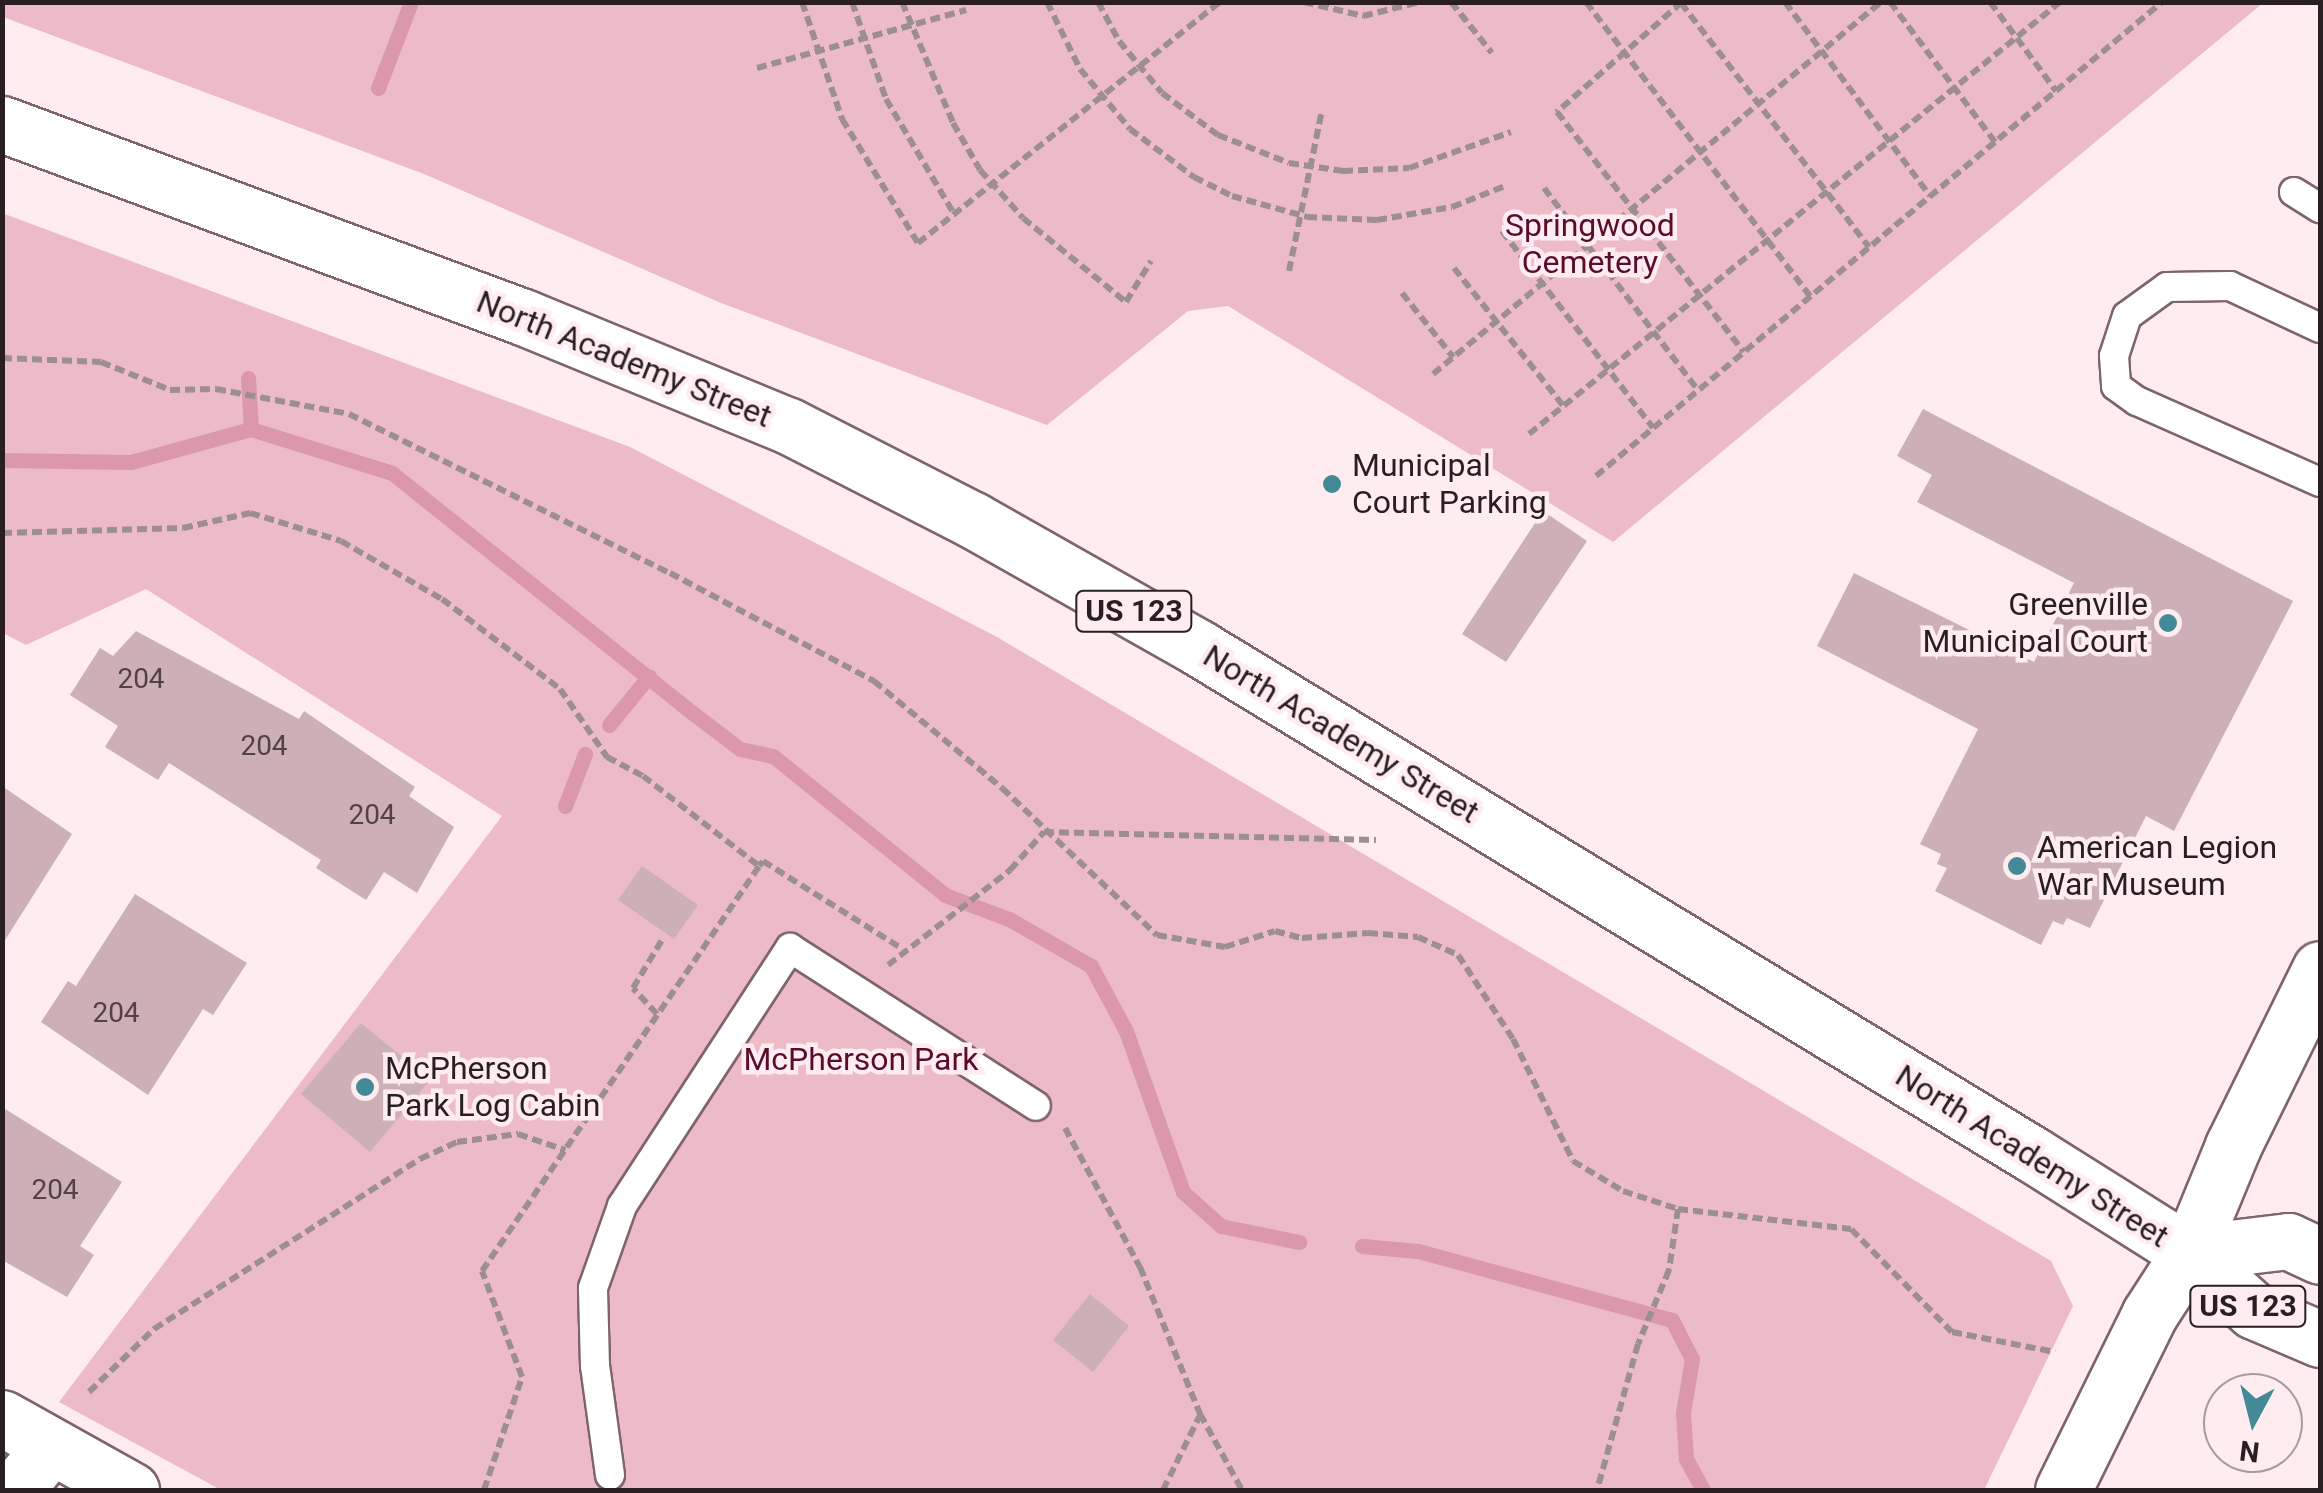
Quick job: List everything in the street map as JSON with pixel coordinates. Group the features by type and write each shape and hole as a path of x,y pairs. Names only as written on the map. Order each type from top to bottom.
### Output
{"main road":[{"name":"North Academy Street","path":"2,124 523,317 789,426 974,520 1199,648 2189,1253 2254,1311 2320,1339"},
{"path":"2064,1490 2149,1315 2189,1253 2233,1146 2320,969"},
{"name":"North Academy Street","path":"2189,1253 2288,1241 2320,1256"},
{"path":"2,1418 49,1449 130,1490"},
{"path":"15,1490 49,1449"}],"lane":[{"path":"2294,192 2320,208"},
{"path":"2320,328 2230,286 2167,288 2127,316 2114,356 2116,386 2137,401 2320,482"},
{"path":"610,1475 594,1366 593,1288 622,1206 790,948 1036,1106"}],"path":[{"path":"802,2 842,119 918,243 1220,2"},
{"path":"852,2 886,99 954,214"},
{"path":"902,2 930,79 992,184 1048,242 1126,302 1151,261"},
{"path":"1047,2 1101,97 1130,129 1194,177 1301,215 1415,216 1505,186"},
{"path":"1098,2 1138,67 1218,134 1311,168 1408,168 1511,132"},
{"path":"1304,2 1363,16 1419,2"},
{"path":"1451,2 1492,53"},
{"path":"1586,2 1810,296"},
{"path":"1785,2 1930,196"},
{"path":"1433,374 1880,2"},
{"path":"1890,2 1995,142"},
{"path":"1990,2 2056,90"},
{"path":"1529,434 2060,2"},
{"path":"1596,476 2162,2"},
{"path":"1744,352 1557,112 1622,50 1681,3 1869,248"},
{"path":"757,68 966,10"},
{"path":"1289,271 1322,110"},
{"path":"1544,188 1698,390"},
{"path":"1502,230 1653,428"},
{"path":"1454,268 1564,406"},
{"path":"1402,292 1454,357"},
{"path":"2,358 101,362 170,390 216,389 349,414 874,681 1157,934 1225,947 1276,931 1302,938 1368,933 1418,937 1458,955 1513,1039 1573,1161 1623,1191 1678,1209 1851,1230 1952,1332 2055,1352"},
{"path":"2,533 183,528 250,513 340,541 442,599 503,644 560,690 607,757 643,776 760,866"},
{"path":"484,1490 522,1377 482,1271 763,862 903,949 1010,870 1044,832 1376,840"},
{"path":"658,1014 633,988 662,940"},
{"path":"1036,1106 1069,1132 1090,1166 1200,1414 1242,1490"},
{"path":"89,1392 154,1329 420,1160 458,1142 518,1134 565,1150"},
{"path":"1597,1490 1638,1344 1662,1287 1678,1209"},
{"path":"1163,1490 1200,1414"}],"green space":[{"name":"Springwood Cemetery","path":"2,3 2263,3 1613,542 1228,306 1188,311 1047,425 721,303 424,174 3,17"},
{"name":"McPherson Park","path":"2,213 630,447 997,637 2051,1261 2073,1306 1984,1490 221,1490 59,1402 502,816 146,589 26,645 3,633"}],"building":[{"name":"Greenville Municipal Court","path":"1923,409 2293,601 2174,831 2146,816 2090,928 2067,918 2063,925 2053,921 2041,945 1935,891 1947,868 1937,864 1941,854 1920,844 1978,729 1817,646 1854,573 2034,662 2074,583 1917,502 1932,475 1897,456"},
{"path":"1543,511 1587,541 1506,662 1462,634"},
{"path":"136,631 299,719 304,711 415,787 409,796 454,827 417,893 384,872 366,900 316,868 321,860 169,763 158,780 105,747 118,726 70,695 100,648 113,656"},
{"path":"2,786 72,834 2,945"},
{"path":"642,866 698,905 674,939 618,900"},
{"path":"135,894 247,963 213,1015 203,1009 148,1095 41,1022 68,981 76,986"},
{"name":"McPherson Park Log Cabin","path":"361,1023 430,1080 370,1152 301,1094"},
{"path":"2,1107 122,1182 80,1246 94,1255 67,1297 2,1260"},
{"path":"1090,1294 1129,1326 1093,1372 1053,1340"}],"waterway":[{"path":"378,88 411,2"},
{"path":"248,378 251,429"},
{"path":"2,460 131,462 251,429 392,473 694,714 740,749 773,756 945,895 1009,919 1091,966 1126,1031 1183,1192 1221,1226 1299,1242"},
{"path":"609,725 649,676"},
{"path":"565,806 585,754"},
{"path":"1362,1246 1418,1251 1672,1320 1692,1359 1683,1413 1686,1459 1703,1490"}],"place":[{"name":"Municipal Court Parking","path":"1332,484"},
{"name":"Greenville Municipal Court","path":"2168,623"},
{"name":"American Legion War Museum","path":"2017,866"},
{"name":"McPherson Park Log Cabin","path":"365,1087"}]}
